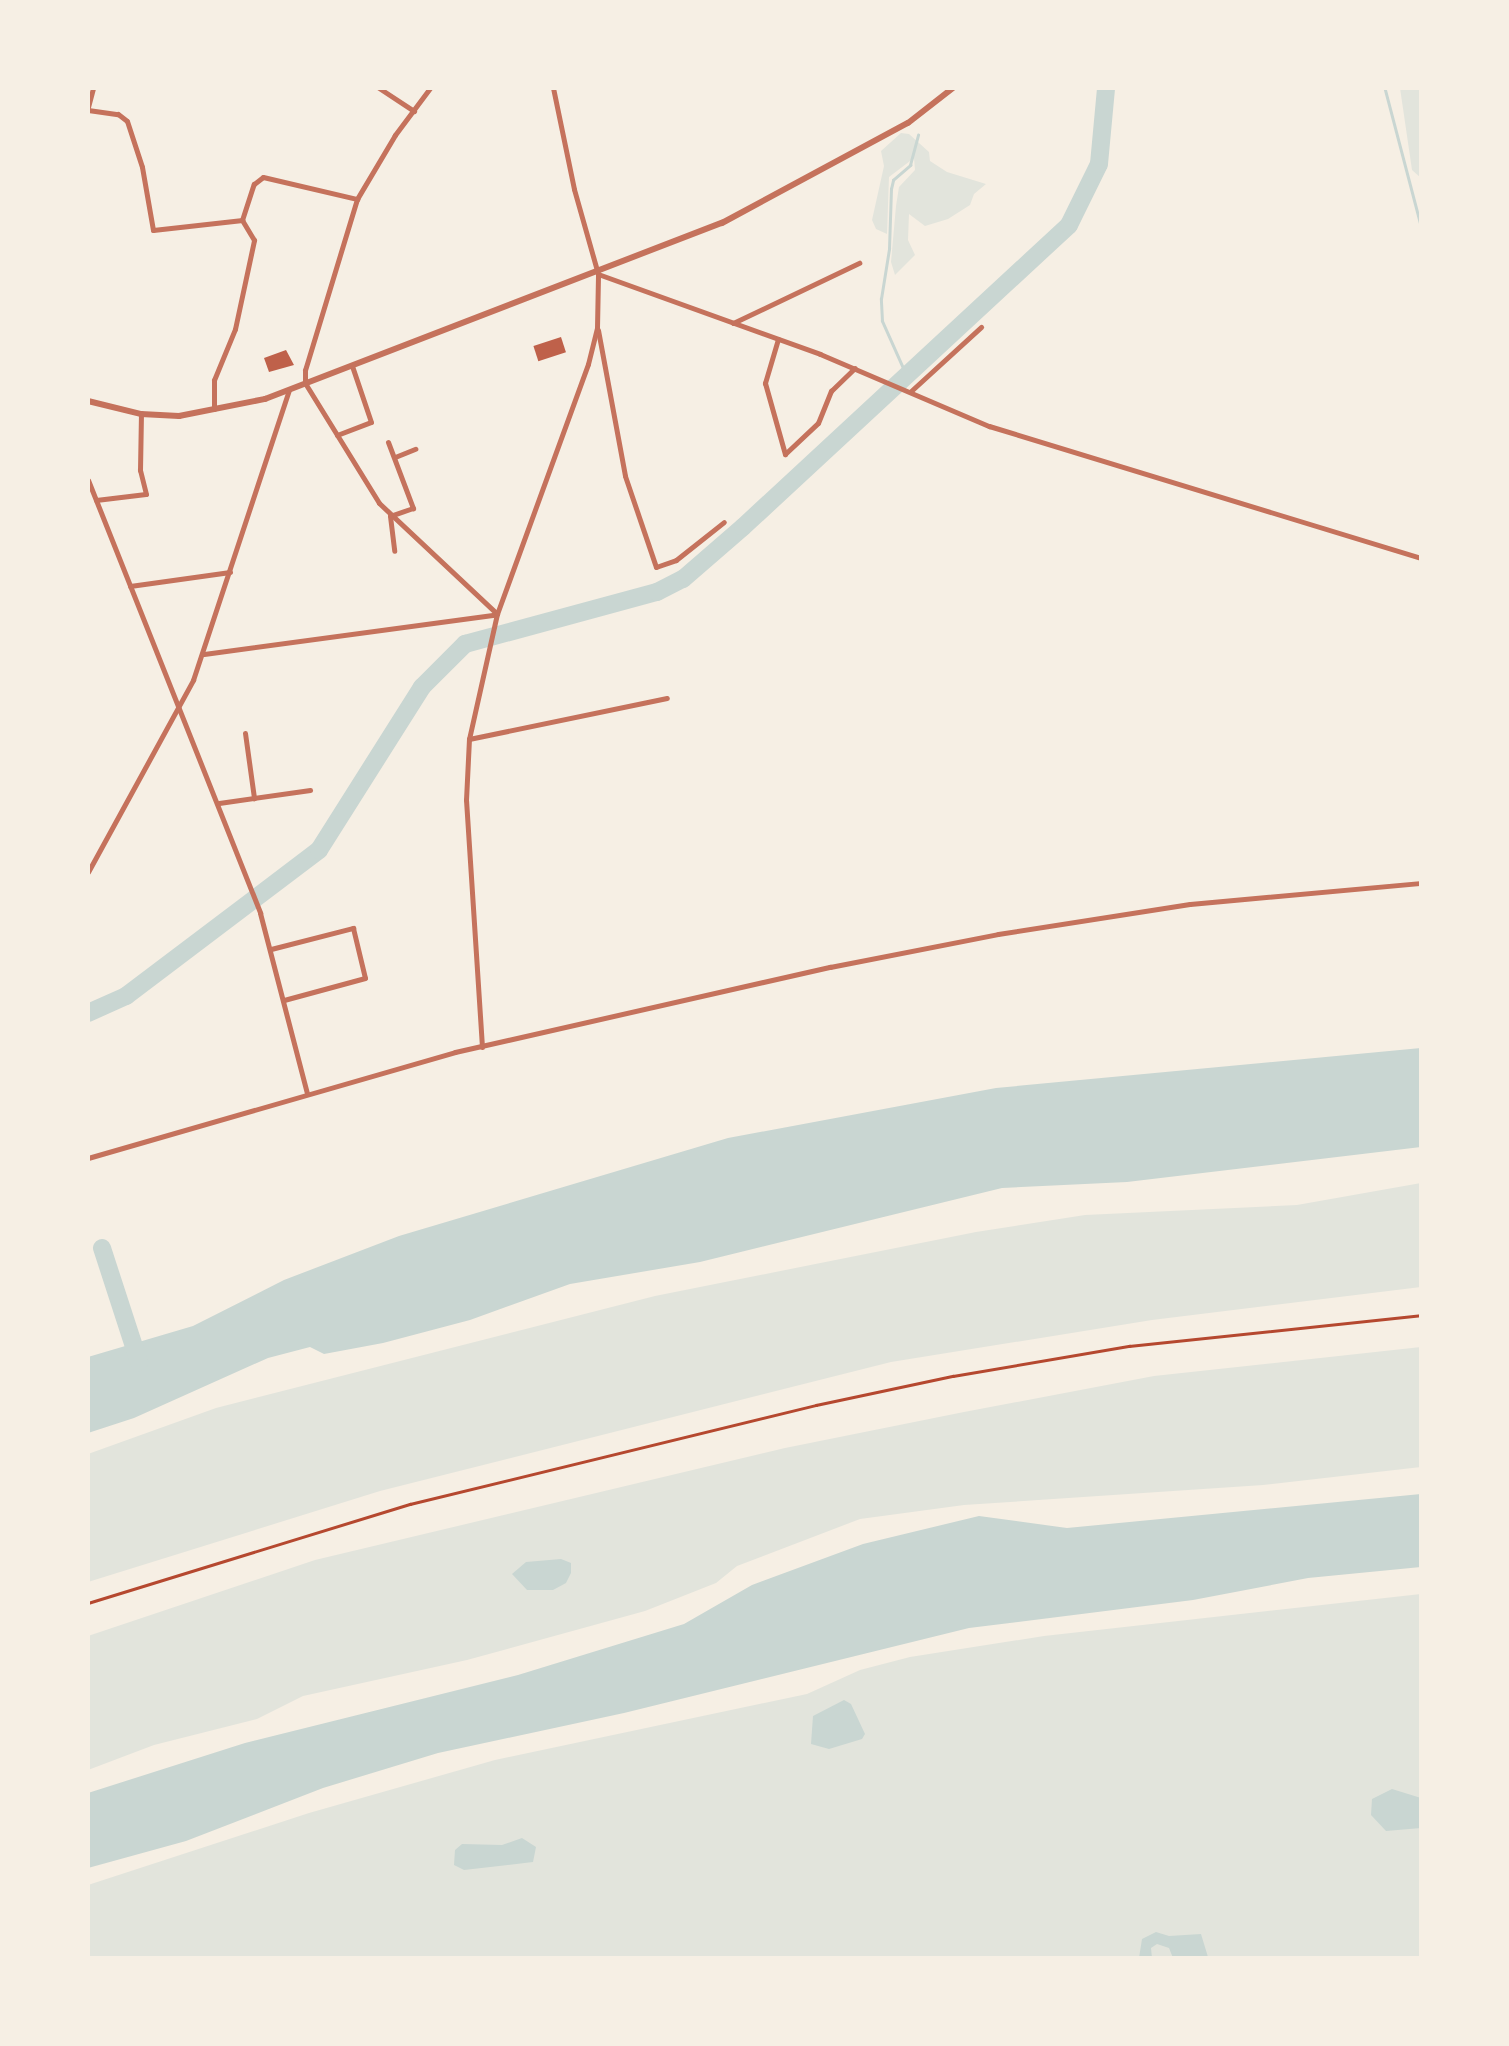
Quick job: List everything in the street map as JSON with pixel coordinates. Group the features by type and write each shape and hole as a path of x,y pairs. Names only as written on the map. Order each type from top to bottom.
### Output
{"street":[{"path":"93,88 88,108 118,114 127,121 142,167 153,230 242,220"},
{"path":"379,88 414,111"},
{"path":"430,88 384,150 357,199 305,370 305,384 390,516 497,614"},
{"path":"554,88 574,189 598,274 597,328 625,476 656,567 676,560 724,522"},
{"path":"88,400 141,414 215,412 289,390 722,223 908,123 954,88"},
{"path":"215,412 214,380 234,328 254,240 242,220 254,184 263,177 357,199"},
{"path":"733,322 859,263"},
{"path":"598,274 778,338 989,426 1422,558"},
{"path":"909,390 982,327"},
{"path":"482,1046 466,800 470,739 497,614 588,364 597,328"},
{"path":"778,338 765,383 785,454 818,423 831,391 855,368"},
{"path":"337,435 371,422 352,366"},
{"path":"88,872 180,711 204,654 289,390"},
{"path":"95,500 146,494 140,470 141,414"},
{"path":"388,442 413,508 390,516"},
{"path":"394,458 415,450"},
{"path":"88,480 252,889 307,1093"},
{"path":"390,516 394,551"},
{"path":"130,586 230,572"},
{"path":"204,654 497,614"},
{"path":"470,739 667,698"},
{"path":"245,733 254,798"},
{"path":"218,803 310,790"},
{"path":"88,1158 482,1046 830,966 998,934 1190,904 1422,883"},
{"path":"271,949 353,928 365,978 284,1000"}],"path":[{"path":"88,1603 410,1504 848,1398 1129,1346 1422,1315"}],"shaded area":[{"path":"1400,88 1421,88 1421,178 1412,170"},
{"path":"901,133 909,134 929,152 930,161 947,172 986,184 974,194 970,205 948,219 925,226 909,214 908,240 915,255 895,275 891,262 899,187 915,170 914,158 889,177 887,234 876,229 872,220 884,166 881,151"},
{"path":"1421,1048 1421,1147 1127,1182 1002,1188 700,1262 570,1284 470,1320 383,1343 324,1354 310,1347 268,1358 134,1418 88,1433 88,1357 193,1326 284,1280 399,1236 728,1138 996,1088"},
{"path":"1421,1183 1421,1287 1152,1320 891,1362 380,1491 88,1582 88,1454 216,1408 655,1296 976,1232 1085,1215 1297,1205"},
{"path":"1421,1347 1421,1467 1263,1485 964,1505 860,1519 737,1566 716,1583 645,1611 467,1660 303,1696 257,1719 154,1745 88,1770 88,1636 315,1560 785,1448 964,1412 1154,1376"},
{"path":"1421,1494 1421,1567 1308,1578 1193,1600 969,1628 624,1713 438,1753 323,1788 186,1841 88,1868 88,1793 245,1743 518,1675 684,1624 752,1585 863,1544 979,1516 1067,1528"},
{"path":"561,1559 571,1563 571,1573 566,1583 553,1590 527,1590 512,1574 526,1562"},
{"path":"1421,1594 1421,1958 88,1958 88,1885 309,1813 495,1760 807,1694 860,1670 910,1657 1044,1636"},
{"path":"844,1700 851,1704 865,1734 862,1739 829,1749 811,1744 813,1716"},
{"path":"1392,1789 1421,1798 1421,1828 1386,1831 1371,1815 1372,1799"},
{"path":"522,1838 536,1847 533,1862 464,1870 454,1865 455,1850 462,1844 502,1845"},
{"path":"1156,1932 1169,1936 1201,1934 1208,1957 1173,1958 1169,1948 1157,1944 1151,1948 1152,1958 1139,1958 1142,1939"}],"building":[{"path":"561,337 566,352 538,361 533,346"},
{"path":"286,350 294,365 269,372 264,358"}],"waterway":[{"path":"88,1013 126,996 319,850 422,687 465,644 657,592 683,579 743,527 1069,225 1099,164 1106,88"},
{"path":"1385,88 1422,229"},
{"path":"906,375 882,321 881,299 893,180 910,165 918,135"},
{"path":"102,1248 139,1362"}]}
